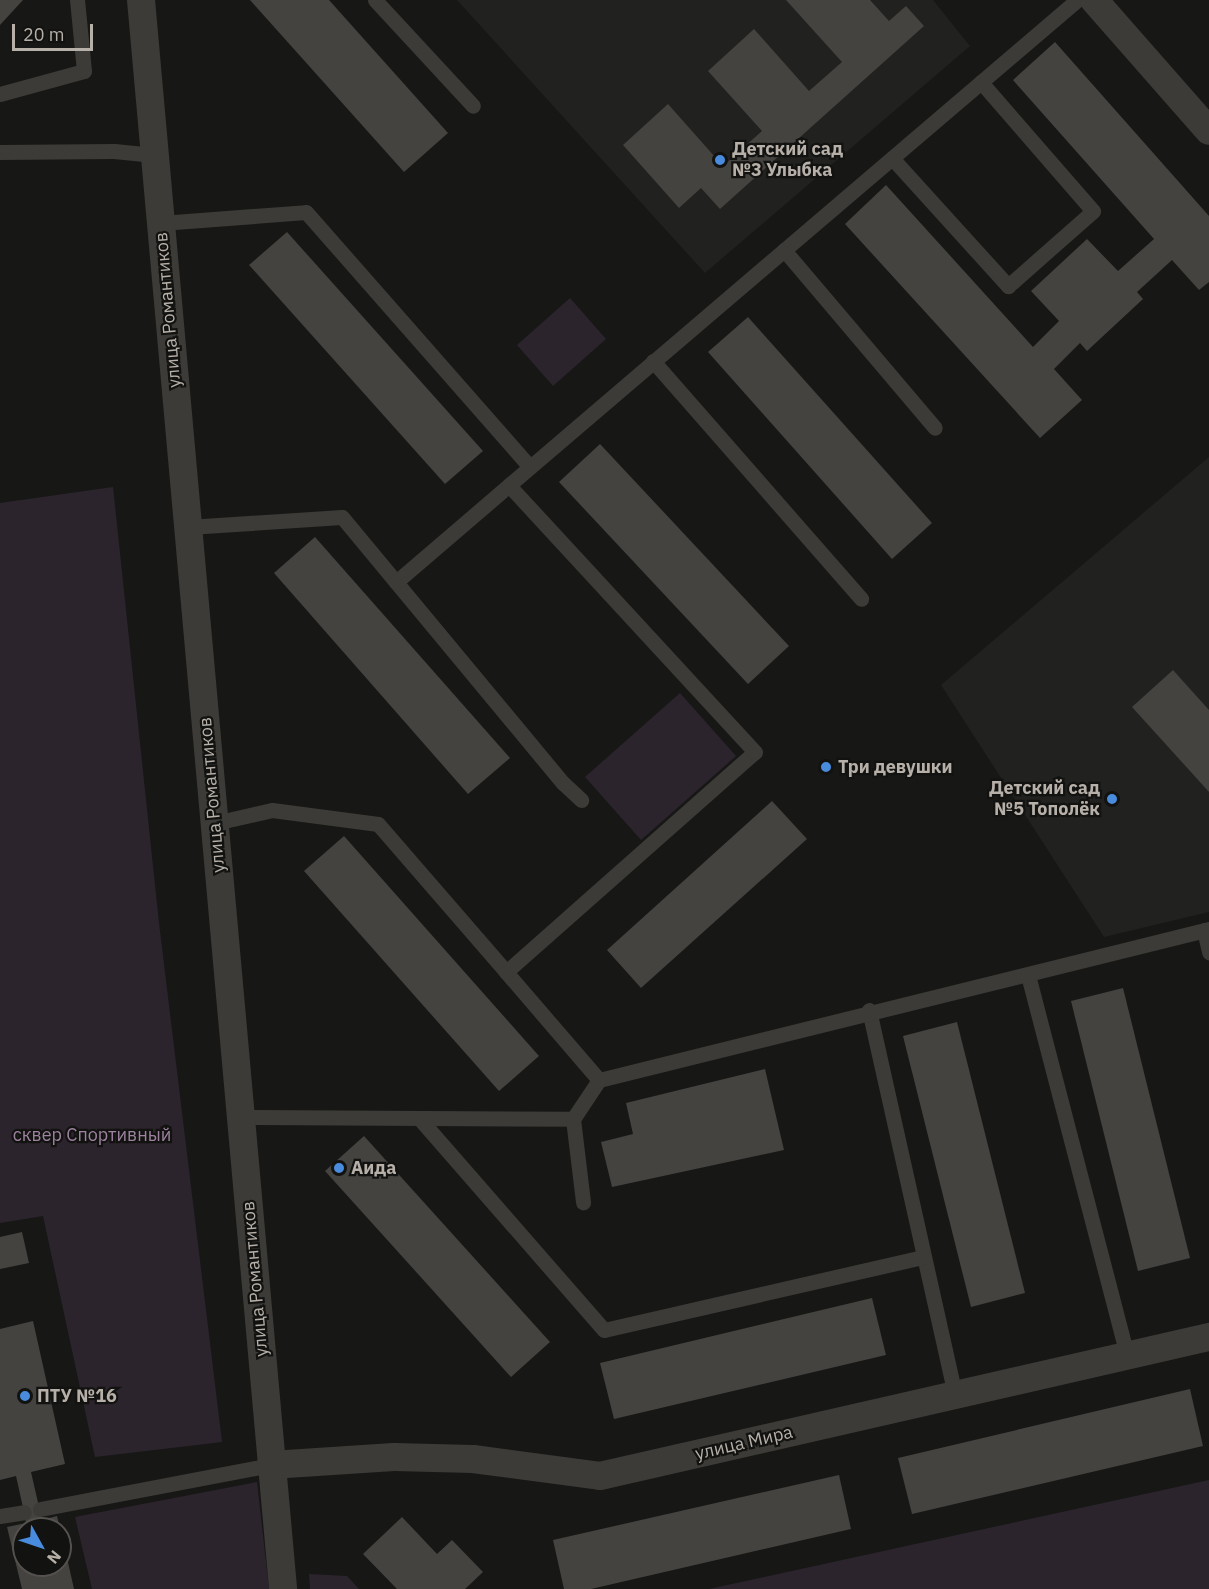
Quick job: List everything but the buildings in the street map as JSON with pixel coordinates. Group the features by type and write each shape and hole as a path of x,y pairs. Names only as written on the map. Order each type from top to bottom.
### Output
{"street":[{"name":"улица Романтиков","path":"141,0 283,1589"},
{"path":"1094,0 1209,131"},
{"name":"улица Мира","path":"271,1465 394,1457 473,1459 600,1476 1209,1337"}],"lane":[{"path":"0,94 84,72 77,0"},
{"path":"375,0 473,106"},
{"path":"396,582 1077,0"},
{"path":"892,158 1008,286 1093,211 981,82"},
{"path":"0,152 154,155"},
{"path":"161,223 306,212 530,467"},
{"path":"784,250 935,428"},
{"path":"653,361 861,598"},
{"path":"506,972 755,752 509,485"},
{"path":"188,527 342,517 563,783 581,800"},
{"path":"214,823 272,810 378,824 599,1080"},
{"path":"583,1202 573,1119 599,1080 869,1010 1028,975 1206,929 1209,952"},
{"path":"1028,975 1127,1356"},
{"path":"869,1010 955,1395"},
{"path":"240,1116 573,1119"},
{"path":"419,1118 604,1330 924,1257"},
{"path":"40,1509 271,1465"},
{"path":"0,1516 24,1512"}],"shaded area":[{"name":"Детский сад №3 Улыбка","path":"457,0 933,0 970,46 705,273"},
{"name":"Детский сад №5 Тополёк","path":"1209,457 1209,912 1104,937 941,685"}],"green space":[{"path":"570,298 606,339 553,386 517,345"},
{"name":"сквер Спортивный","path":"113,487 159,923 222,1442 95,1457 43,1216 0,1223 0,503"},
{"path":"680,693 736,756 641,840 585,777"},
{"path":"1209,1480 1209,1589 709,1589"},
{"path":"257,1482 269,1589 92,1589 75,1517"},
{"path":"309,1574 347,1576 359,1589 310,1589"}],"place":[{"name":"Детский сад №3 Улыбка","path":"720,160"},
{"name":"Три девушки","path":"826,767"},
{"name":"Детский сад №5 Тополёк","path":"1112,799"},
{"name":"Аида","path":"339,1168"},
{"name":"ПТУ №16","path":"25,1396"}]}
